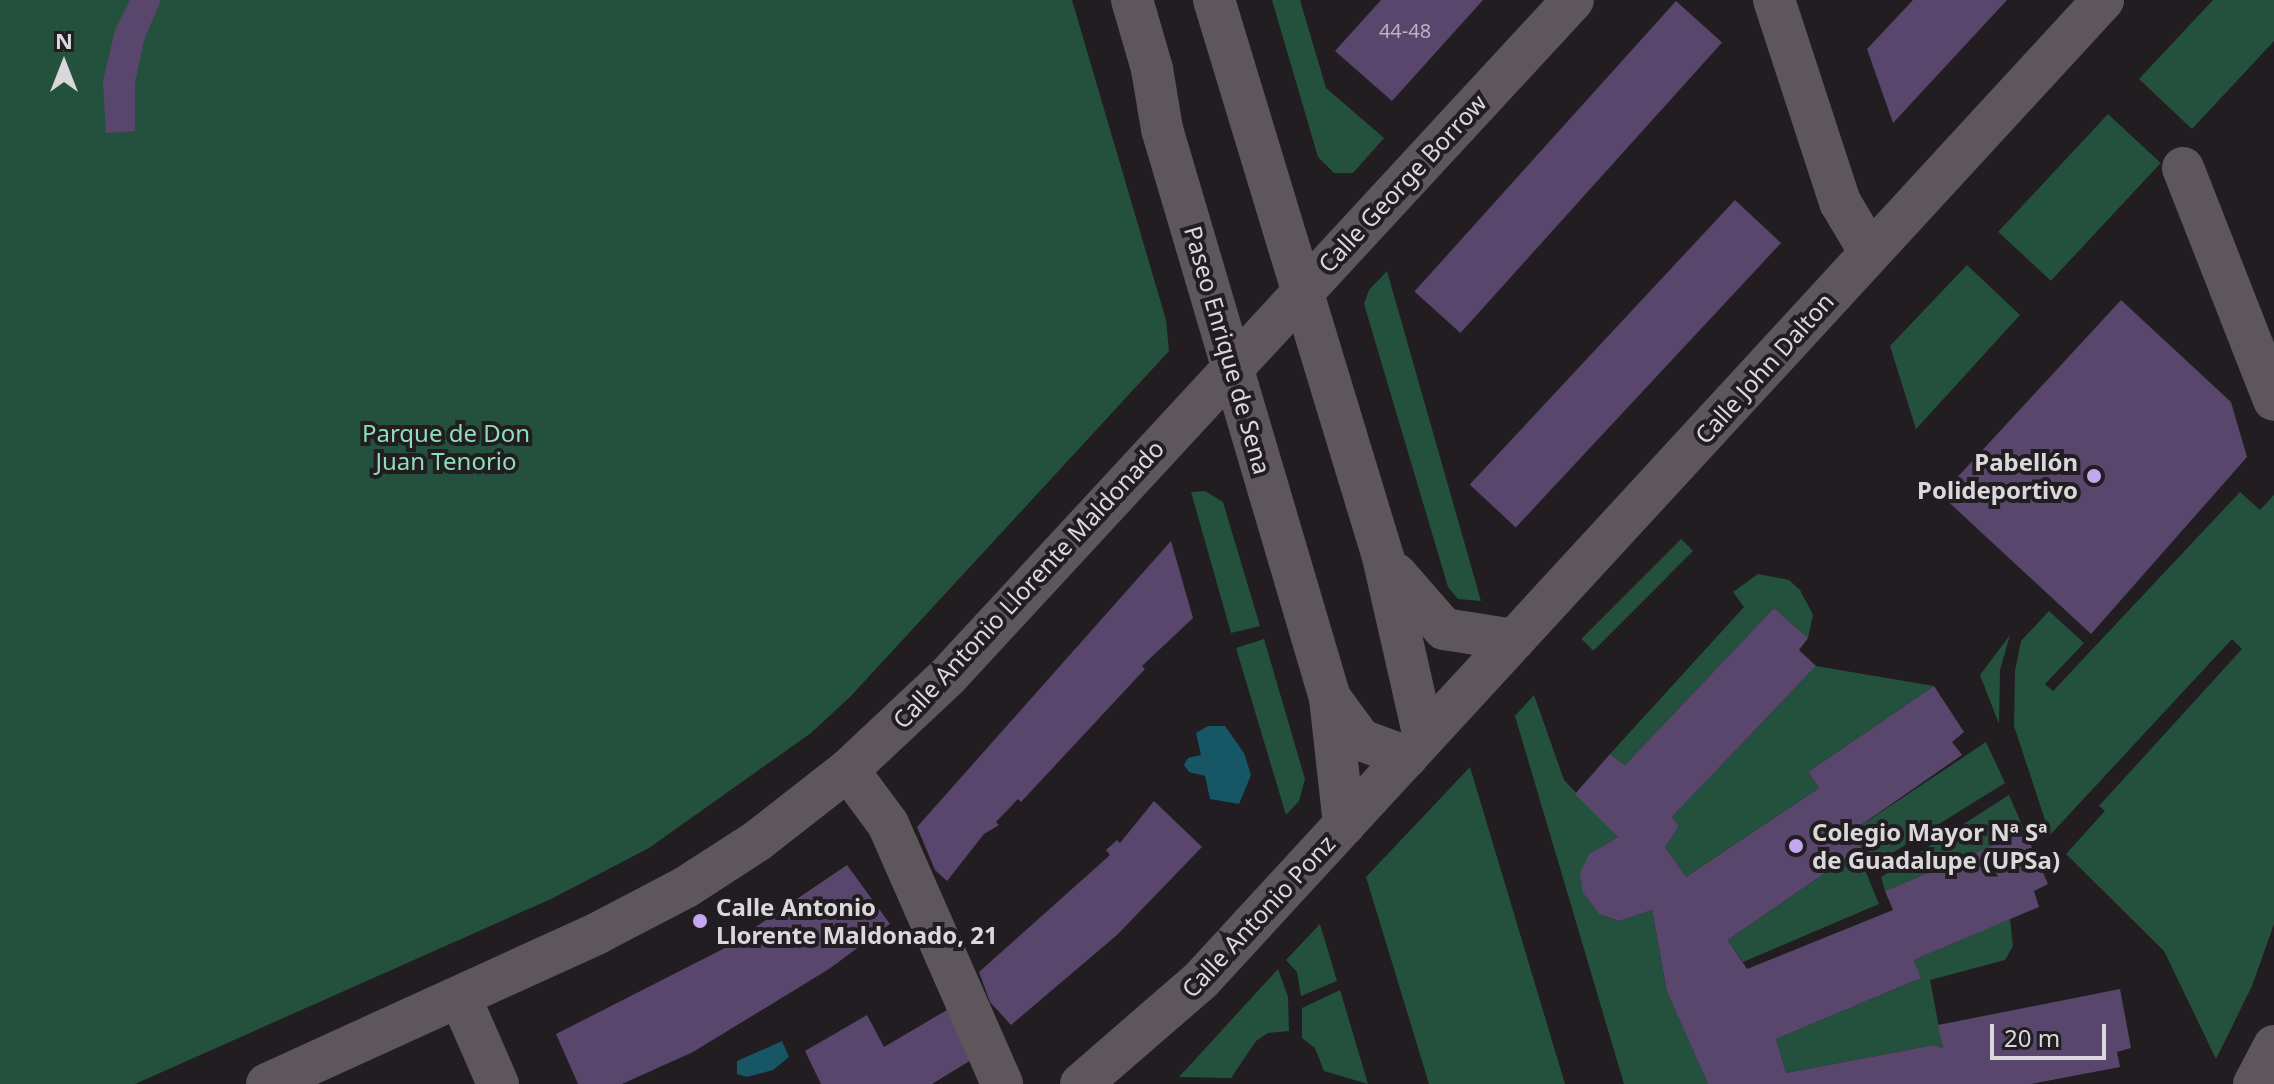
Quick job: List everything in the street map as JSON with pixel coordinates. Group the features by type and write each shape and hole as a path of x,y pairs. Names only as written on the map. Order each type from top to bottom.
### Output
{"street":[{"name":"Paseo Enrique de Sena","path":"1132,0 1152,69 1162,129 1330,698 1344,825"},
{"path":"1214,0 1383,557 1415,747"},
{"name":"Calle George Borrow","path":"1232,367 1573,0"},
{"path":"1774,0 1840,202 1869,251"},
{"name":"Calle John Dalton","path":"1415,747 2103,0"},
{"path":"2183,168 2274,400"},
{"name":"Calle Antonio Llorente Maldonado","path":"267,1084 460,997 686,887 757,841 848,770 949,675 1232,367"},
{"path":"1383,557 1444,629 1514,640"},
{"name":"Paseo Enrique de Sena","path":"1330,698 1361,740 1415,747"},
{"name":"Calle Antonio Ponz","path":"1081,1084 1201,980 1415,747"},
{"path":"848,770 888,824 1002,1084"},
{"path":"460,997 498,1084"},
{"path":"2254,1084 2274,1046"}],"green space":[{"name":"Parque de Don Juan Tenorio","path":"0,0 1072,0 1166,320 1169,351 850,697 811,733 649,848 551,899 135,1084 0,1084"},
{"path":"1272,0 1300,0 1326,88 1384,138 1353,173 1334,173 1318,157"},
{"path":"2213,0 2274,0 2274,41 2192,129 2139,79"},
{"path":"2108,114 2161,163 2051,281 1998,232"},
{"path":"1967,265 2020,315 1916,429 1890,346"},
{"path":"1387,271 1481,601 1458,599 1448,587 1364,304 1369,290"},
{"path":"1205,491 1223,502 1260,626 1231,633 1191,492"},
{"path":"2240,492 2260,510 2274,495 2274,924 2252,986 2216,1059 2164,951 2066,854 2105,811 2099,806 2242,649 2232,639 2050,835 2014,726 2015,671 2021,641 2049,611 2084,643 2045,684 2053,691"},
{"path":"1681,539 1693,551 1593,651 1581,639"},
{"path":"1758,574 1789,580 1800,590 1813,615 1808,638 1774,608 1625,765 1610,754 1744,607 1733,592"},
{"path":"2010,635 2000,670 1999,724 1980,675"},
{"path":"1264,639 1305,779 1299,801 1286,815 1236,648"},
{"path":"1816,666 1934,686 1808,772 1819,788 1686,877 1665,847 1679,826 1672,817"},
{"path":"1534,695 1564,780 1618,837 1589,854 1583,893 1599,914 1619,921 1652,910 1667,992 1708,1084 1624,1084 1515,716"},
{"path":"1986,742 2005,783 1865,870 1879,904 1743,962 1728,940 1861,848 1851,832"},
{"path":"1470,767 1565,1084 1429,1084 1366,877"},
{"path":"2009,795 2025,832 1885,891 1881,877"},
{"path":"2010,919 2013,946 2005,960 1930,980 1943,1048 1934,1045 1786,1073 1776,1039 1921,978 1914,960"},
{"path":"1320,924 1337,981 1301,996 1297,972 1286,960"},
{"path":"1278,969 1288,997 1289,1031 1268,1033 1256,1041 1231,1078 1179,1077"},
{"path":"1340,990 1368,1084 1324,1071 1315,1048 1302,1038 1302,1008"}],"water":[{"path":"1208,726 1225,726 1244,753 1251,775 1239,804 1210,799 1205,776 1189,772 1184,765 1188,758 1201,755 1196,733"},
{"path":"782,1041 789,1057 773,1070 747,1077 737,1074 737,1061"}],"building":[{"path":"130,0 161,0 144,40 135,83 135,131 106,133 103,81 115,30"},
{"path":"1381,0 1483,0 1392,101 1335,51"},
{"path":"1913,0 2007,0 1893,123 1867,49"},
{"path":"1676,1 1722,42 1460,333 1414,292"},
{"path":"1735,200 1781,243 1516,527 1470,484"},
{"name":"Pabellón Polideportivo","path":"2121,300 2231,402 2247,457 2091,634 1941,495"},
{"path":"1171,541 1193,618 1142,666 1145,669 1021,802 1018,799 996,822 999,825 984,834 947,881 935,870 917,827"},
{"name":"Colegio Mayor Nª Sª de Guadalupe (UPSa)","path":"1774,608 1808,638 1799,650 1816,666 1672,817 1679,826 1665,847 1686,877 1819,788 1808,772 1934,686 1964,732 1952,742 1962,755 1851,832 1861,848 1728,940 1747,969 1893,910 1885,891 2025,832 2048,884 2034,891 2039,907 1914,960 1921,978 1776,1039 1786,1073 1934,1045 1943,1048 1938,1025 2120,989 2131,1048 2117,1052 2120,1067 2031,1084 1708,1084 1667,992 1652,910 1619,921 1599,914 1583,893 1580,873 1589,854 1618,837 1575,794 1610,754 1625,765"},
{"path":"1154,801 1202,847 1117,935 1011,1025 990,1002 979,972 1110,855 1106,850 1117,840 1120,843"},
{"path":"847,865 890,924 829,969 693,1052 622,1084 578,1084 556,1034 723,949"},
{"path":"952,1007 976,1057 932,1084 821,1084 805,1051 867,1015 884,1047"}],"place":[{"name":"Pabellón Polideportivo","path":"2094,476"},
{"name":"Colegio Mayor Nª Sª de Guadalupe (UPSa)","path":"1796,846"},
{"name":"Calle Antonio Llorente Maldonado, 21","path":"700,921"}]}
